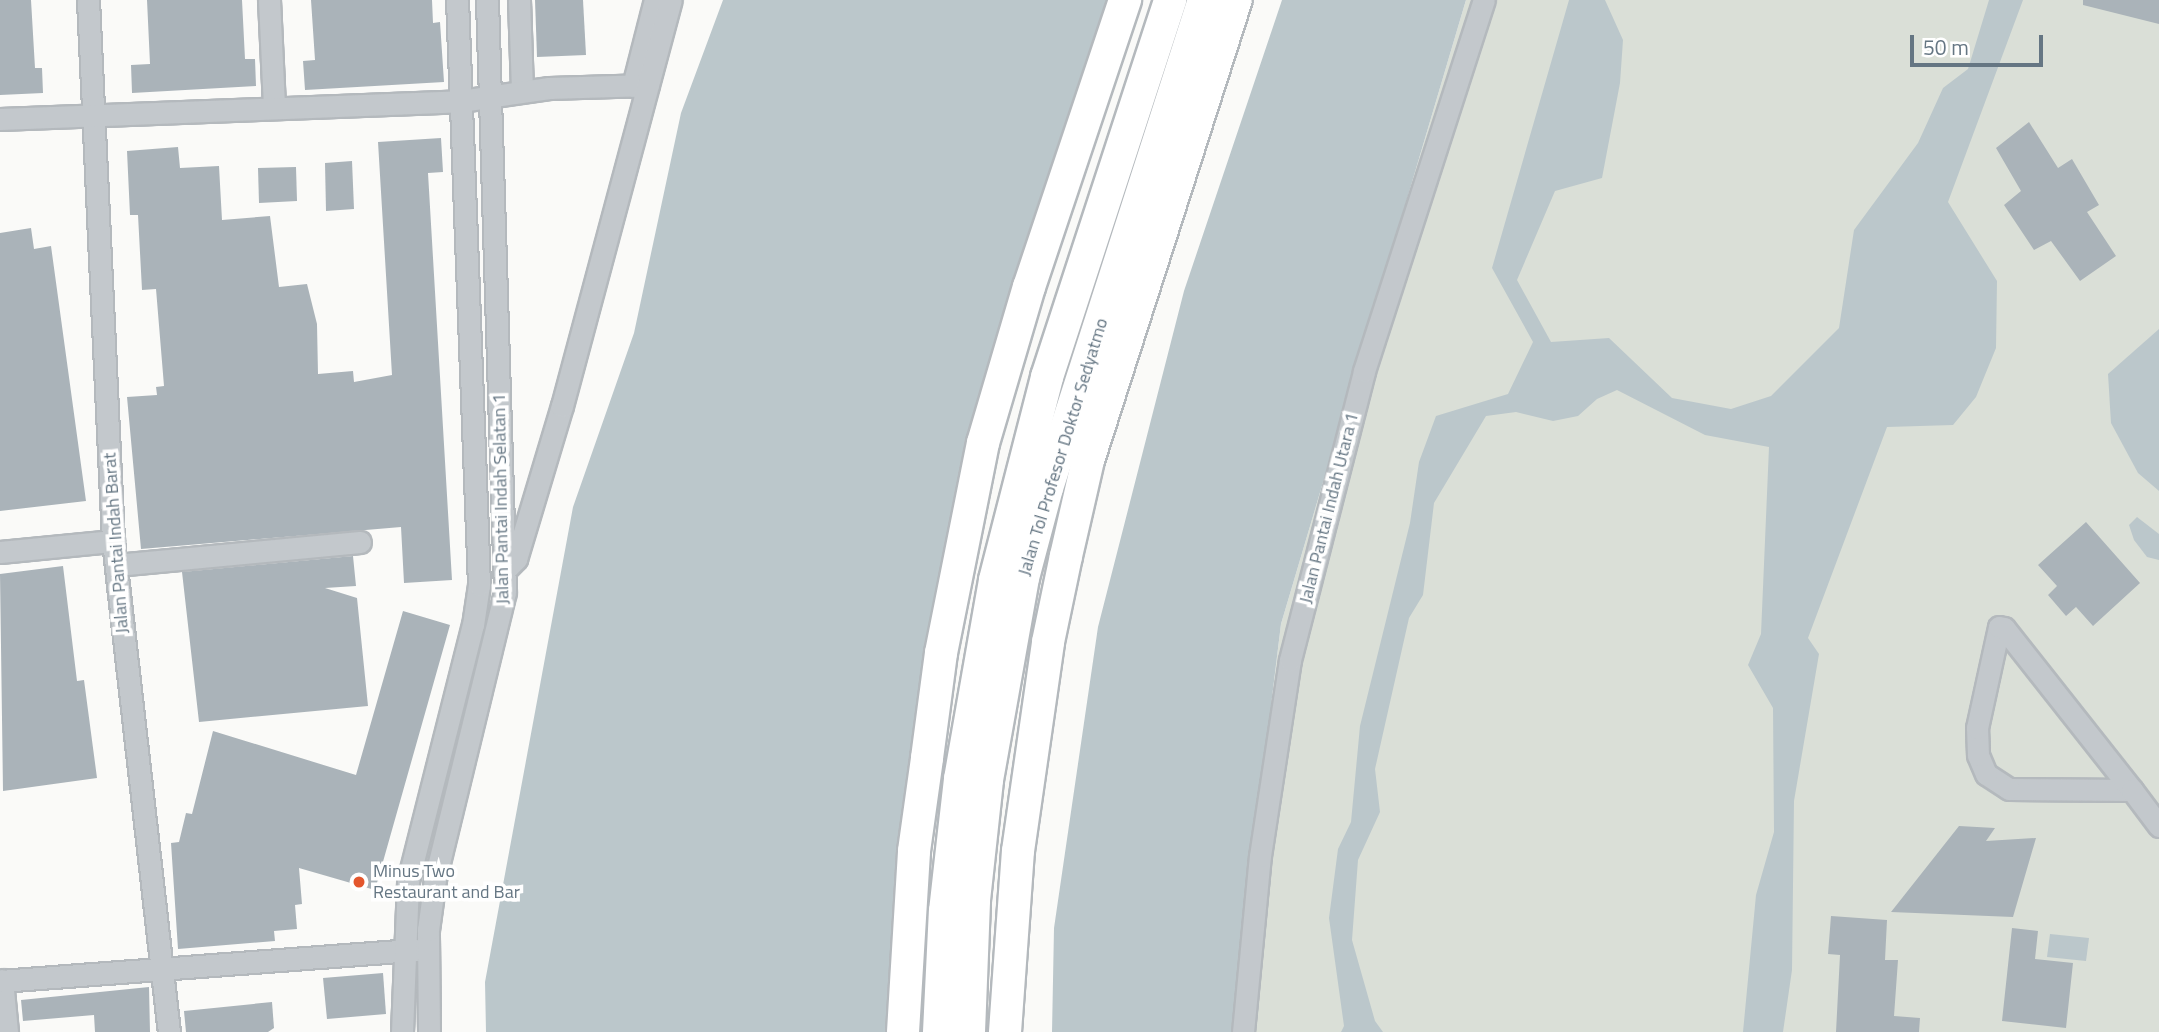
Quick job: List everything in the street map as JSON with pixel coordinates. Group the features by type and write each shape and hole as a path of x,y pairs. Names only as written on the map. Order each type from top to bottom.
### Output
{"highway":[{"path":"903,1032 914,850 926,758 941,653 983,443 1029,288 1125,0"},
{"name":"Jalan Tol Profesor Doktor Sedyatmo","path":"939,1032 945,911 960,779 995,580 1047,377 1170,0"},
{"name":"Jalan Tol Profesor Doktor Sedyatmo","path":"969,1032 974,900 987,780 1023,578 1047,488 1204,0"},
{"name":"Jalan Tol Profesor Doktor Sedyatmo","path":"1005,1032 1018,851 1048,642 1066,555 1092,447 1236,0"}],"street":[{"name":"Jalan Pantai Indah Barat","path":"88,0 113,541 137,782 169,1032"},
{"path":"269,0 274,108"},
{"name":"Jalan Pantai Indah Selatan 1","path":"402,1032 403,949 408,881 474,625 479,585 457,0"},
{"name":"Jalan Pantai Indah Selatan 1","path":"429,1032 428,950 435,879 503,616 505,570 487,0"},
{"path":"519,0 522,91"},
{"path":"505,570 516,559 562,406 640,86 655,0"},
{"path":"640,86 671,0"},
{"name":"Jalan Pantai Indah Utara 1","path":"1243,1032 1260,856 1290,660 1364,370 1484,0"},
{"path":"0,119 461,101 522,91 640,86"},
{"path":"0,552 113,541"},
{"path":"116,565 360,542"},
{"path":"2132,790 2009,789 1986,774 1978,755 1977,729 1999,627 2004,628 2132,790 2159,826"},
{"path":"7,1032 1,981 403,949 428,950"}],"shaded area":[{"path":"723,0 1121,0 973,455 893,1032 486,1032 485,982 573,507 634,333 681,113"},
{"path":"1282,0 1466,0 1281,624 1231,1032 1052,1032 1054,928 1098,627 1184,291"},
{"path":"1466,0 2159,0 2159,1032 1231,1032 1281,624"},
{"path":"1569,0 1605,0 1623,40 1620,83 1602,178 1555,191 1517,280 1551,342 1609,338 1672,398 1731,409 1771,396 1839,328 1854,230 1918,143 1943,88 1968,69 1989,0 2023,0 1948,202 1997,281 1996,348 1976,397 1953,425 1887,427 1808,638 1819,654 1794,801 1792,970 1783,1032 1743,1032 1756,895 1774,832 1773,708 1748,665 1761,634 1769,447 1705,435 1617,390 1597,399 1578,416 1553,421 1516,412 1486,416 1434,503 1423,595 1409,618 1375,769 1380,812 1358,860 1352,940 1375,1021 1383,1032 1341,1032 1344,1026 1329,918 1338,849 1351,822 1360,726 1410,523 1419,462 1436,416 1508,394 1533,342 1492,268"},
{"path":"2159,329 2159,491 2138,473 2111,423 2108,374"},
{"path":"2137,517 2159,534 2159,560 2147,557 2134,540 2129,525"},
{"path":"2050,934 2089,938 2086,961 2047,957"}],"building":[{"path":"0,0 31,0 35,68 42,68 43,93 0,95"},
{"path":"147,0 242,0 245,59 255,59 256,86 132,93 131,65 150,64"},
{"path":"311,0 432,0 433,23 440,22 444,82 305,90 303,61 315,60"},
{"path":"535,0 583,0 586,55 537,57"},
{"path":"2083,0 2159,0 2159,24 2083,5"},
{"path":"2029,122 2058,168 2072,159 2099,205 2087,212 2116,256 2080,281 2051,241 2034,250 2004,205 2021,191 1996,148"},
{"path":"441,138 443,172 428,173 452,580 404,583 401,527 141,549 127,397 157,395 156,387 164,386 156,289 142,290 138,215 130,215 127,151 178,147 180,168 219,166 222,220 270,216 279,287 307,284 317,324 318,374 353,371 354,382 392,375 378,142"},
{"path":"352,161 354,209 326,211 325,163"},
{"path":"296,167 297,201 259,203 258,168"},
{"path":"31,228 34,249 51,246 86,501 0,511 0,233"},
{"path":"2086,522 2140,583 2093,626 2076,607 2066,616 2048,595 2057,586 2038,565"},
{"path":"353,556 356,586 325,588 357,598 368,706 199,722 182,572"},
{"path":"63,566 77,681 84,680 97,778 3,791 0,574"},
{"path":"403,611 450,625 375,890 299,868 302,904 295,905 297,929 274,931 275,941 178,949 171,843 179,842 186,813 192,814 213,731 356,775"},
{"path":"1959,826 1995,828 1986,841 2036,838 2013,917 1891,912"},
{"path":"1831,916 1887,920 1885,960 1898,960 1894,1016 1920,1018 1919,1032 1836,1032 1840,955 1828,954"},
{"path":"2012,928 2038,931 2035,959 2073,963 2066,1028 2002,1021"},
{"path":"383,973 386,1014 327,1019 323,978"},
{"path":"149,987 150,1032 95,1032 94,1015 23,1021 21,1000"},
{"path":"272,1002 274,1028 268,1032 186,1032 184,1011"}],"place":[{"name":"Minus Two Restaurant and Bar","path":"359,882"}]}
